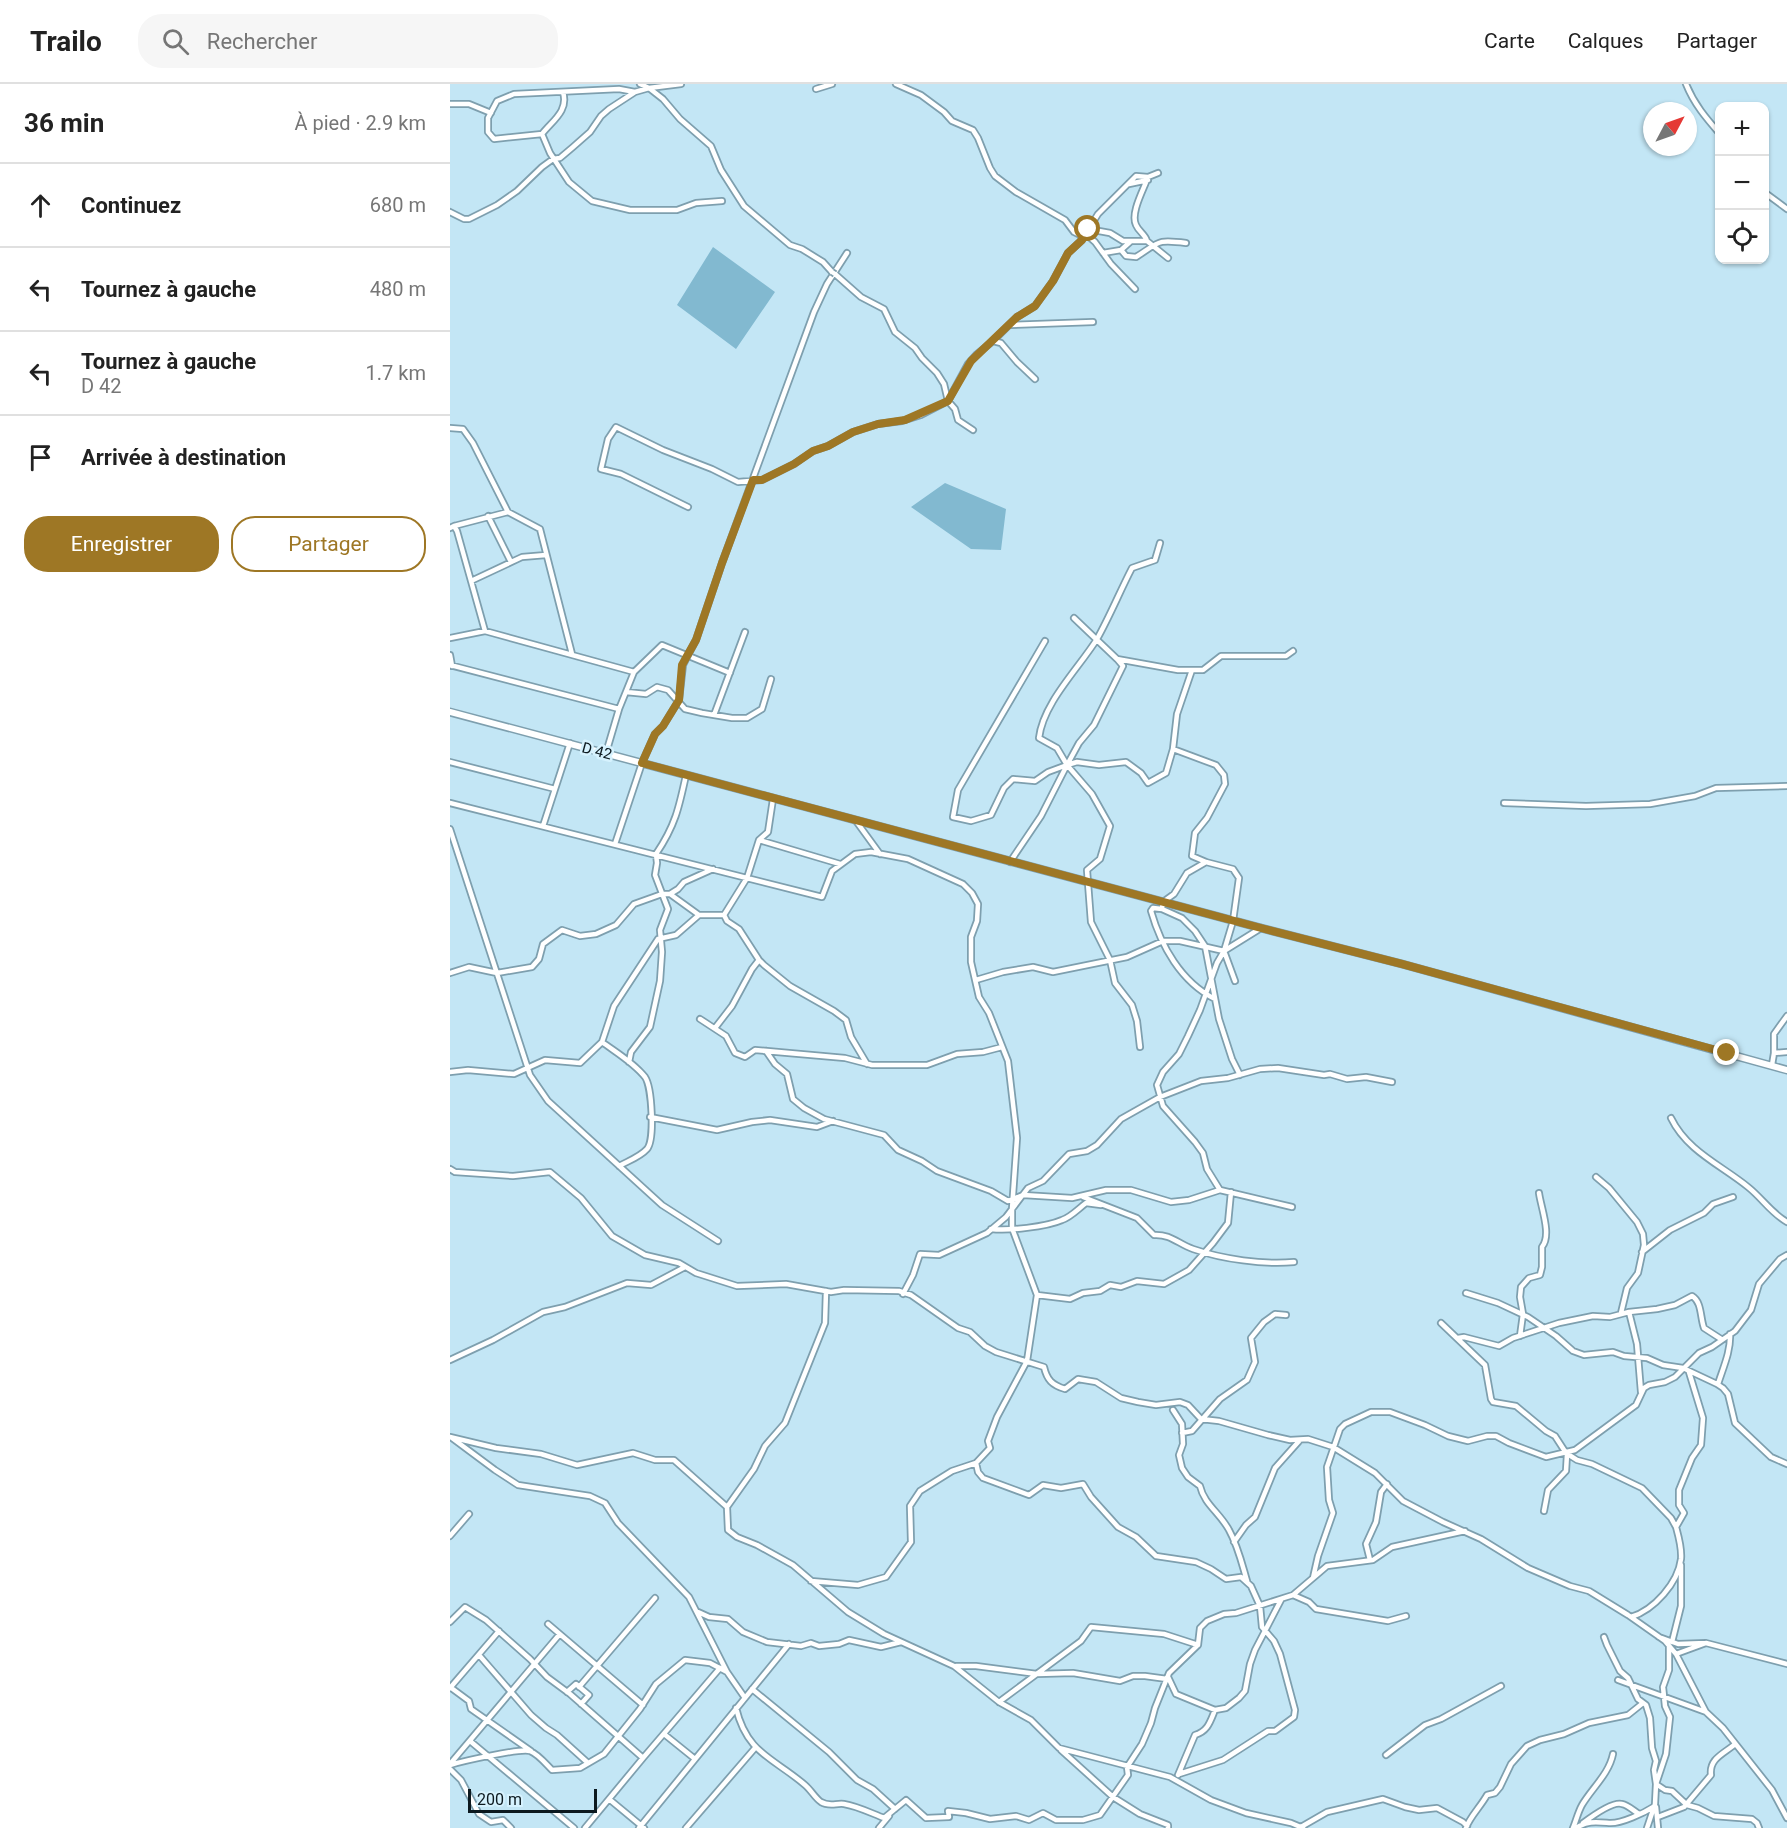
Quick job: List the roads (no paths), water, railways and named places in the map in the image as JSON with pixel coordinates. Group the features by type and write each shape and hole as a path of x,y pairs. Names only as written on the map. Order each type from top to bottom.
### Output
{"street":[{"path":"640,84 649,88 711,146 721,170 744,206 790,245 802,249 823,262 861,297 884,309 895,332 915,348 937,373 944,384 948,401 955,409 958,420 973,430"},
{"path":"450,212 469,219 497,206 542,167 553,159 560,158 573,147 590,132 601,116 635,92 681,84"},
{"path":"816,89 832,84"},
{"path":"896,84 921,95 952,121 973,130 995,177 1065,220 1082,240"},
{"path":"1686,84 1691,97 1715,129"},
{"path":"563,92 562,113 542,134 494,139 488,132 488,118 497,101 514,94 619,89 635,92"},
{"path":"450,104 469,104 491,113"},
{"path":"542,134 553,159 569,182 592,201 630,210 677,210 696,203 722,201"},
{"path":"1149,244 1143,232 1137,227 1134,217 1148,179 1158,173"},
{"path":"688,507 621,474 601,469 608,439 616,427 738,482 762,480 794,464 813,451 828,446 853,432 878,424 905,420 948,401 976,354 1017,317 1030,310 1040,299 1068,253 1082,240 1100,211 1136,176 1148,179"},
{"path":"1769,196 1787,209"},
{"path":"1087,232 1110,233 1120,240 1131,242 1142,240 1168,258"},
{"path":"1087,232 1111,264 1135,289"},
{"path":"1121,250 1125,256 1136,257 1149,244 1162,240 1186,243"},
{"path":"1103,253 1121,250 1131,242"},
{"path":"615,844 642,763 655,734 663,726 679,700 682,665 696,640 814,312 827,284 847,253"},
{"path":"1010,325 1093,322"},
{"path":"993,341 1002,343 1035,379"},
{"path":"450,428 463,429 473,443 508,512 540,529 572,654"},
{"path":"485,631 452,527 508,512"},
{"path":"488,516 511,562"},
{"path":"1140,1047 1137,1021 1132,1005 1115,983 1110,960 1091,922 1087,870 1100,860 1110,826 1092,794 1067,765 1057,748 1039,738 1040,726 1065,683 1097,639 1131,568 1155,560 1160,543"},
{"path":"471,581 522,558 546,555"},
{"path":"1010,862 1041,816 1079,743 1094,725 1123,666 1074,618"},
{"path":"450,638 485,631 634,672"},
{"path":"714,715 745,632"},
{"path":"1045,641 958,790 953,817 971,821 991,815 1004,788 1013,779 1035,781 1048,772 1077,762 1099,765 1126,762 1141,773 1148,783 1166,773 1173,749 1177,714 1192,670"},
{"path":"606,753 619,709 634,672 662,645 730,673"},
{"path":"1117,659 1178,670 1203,670 1221,656 1286,656 1293,651"},
{"path":"450,655 451,665 619,709"},
{"path":"626,692 646,694 657,687 668,690 685,709 747,718 762,709 771,680"},
{"name":"D 42","path":"450,712 1087,882 1162,906 1233,921 1402,964 1787,1070"},
{"path":"543,826 570,743"},
{"path":"1173,749 1216,765 1224,775 1225,784 1207,818 1195,833 1192,855 1206,862 1233,869 1239,878 1233,921 1224,951 1216,963 1206,995 1179,1054 1163,1072 1157,1085 1163,1106 1196,1142 1203,1153 1207,1169 1220,1190"},
{"path":"450,762 555,789"},
{"path":"629,1062 631,1052 650,1027 660,981 662,939 660,930 668,909 655,875 656,854 677,817 686,775"},
{"path":"1504,803 1586,806 1650,804 1695,795 1716,788 1787,786"},
{"path":"724,915 747,878 759,840 768,832 773,799"},
{"path":"450,803 822,897 832,871 855,854 871,852 908,859 963,884 978,904 977,921 971,938 971,962 979,997 989,1013 1008,1061 1017,1138 1012,1228 1037,1295 1027,1361 994,1425 988,1441 990,1448 976,1463 952,1471 920,1491 910,1506 911,1542 886,1577 858,1585 811,1581"},
{"path":"856,821 880,854"},
{"path":"450,829 535,1084 548,1101 662,1204 718,1241"},
{"path":"759,840 840,864"},
{"path":"450,848 456,849"},
{"path":"1206,862 1187,873 1174,894 1162,906 1153,908 1151,911 1178,969 1206,995 1215,999"},
{"path":"450,973 469,967 497,973 532,967 539,959 543,944 562,930 580,936 596,934 616,925 634,904 662,894 670,894 684,882 713,869"},
{"path":"670,894 699,915 724,915"},
{"path":"1162,906 1182,918 1205,946 1219,1019 1232,1059 1240,1075"},
{"path":"450,1072 468,1070 514,1074 545,1060 580,1062 602,1042 614,1006 658,939 676,935 699,915"},
{"path":"724,915 727,921 739,928 759,960 790,986 846,1020 851,1037 867,1064"},
{"path":"976,980 1033,967 1053,972 1127,957 1163,941 1180,941 1224,951 1261,928"},
{"path":"1224,951 1235,981"},
{"path":"716,1028 759,960"},
{"path":"1772,1065 1774,1034 1787,1016"},
{"path":"700,1018 726,1036 735,1053 745,1057 755,1050 845,1058 867,1064 927,1065 957,1054 983,1052 1002,1047"},
{"path":"602,1042 629,1062 647,1080 653,1129 648,1148 637,1157 619,1166"},
{"path":"766,1051 775,1064 787,1074 793,1099 804,1108 833,1121 884,1135 898,1150 937,1171 991,1191 1008,1201 1023,1195 1072,1198 1106,1190 1131,1190 1171,1202 1189,1200 1220,1190 1292,1207"},
{"path":"1774,1053 1787,1052"},
{"path":"903,1293 913,1275 920,1254 939,1255 987,1233 1012,1209 1028,1188 1043,1181 1069,1155 1073,1152 1087,1151 1097,1145 1121,1119 1160,1097 1201,1081 1240,1075 1260,1069 1278,1068 1392,1082"},
{"path":"650,1117 717,1130 752,1122 778,1121 817,1127 833,1121"},
{"path":"1671,1118 1692,1148 1748,1187 1774,1214 1787,1222"},
{"path":"450,1169 455,1172 513,1176 550,1172 581,1198 612,1236 645,1255 679,1263 713,1280 737,1286 786,1284 825,1291 886,1290 911,1295 958,1328 970,1332 985,1346 996,1352 1044,1367 1046,1377 1056,1386 1065,1389 1078,1380 1096,1382 1121,1398 1156,1405 1180,1402 1188,1405 1201,1419 1219,1421 1279,1438 1308,1439 1333,1447 1375,1473 1403,1501 1511,1555 1528,1568 1589,1592 1670,1643 1706,1643 1787,1664"},
{"path":"1596,1177 1642,1228 1644,1240 1638,1273 1627,1288 1621,1313"},
{"path":"1037,1295 1070,1299 1083,1293 1100,1291 1110,1284 1121,1287 1137,1281 1164,1284 1189,1270 1228,1223 1231,1192"},
{"path":"1520,1336 1523,1314 1521,1287 1529,1278 1540,1275 1542,1247 1546,1242 1547,1226 1543,1220 1539,1193"},
{"path":"1080,1196 1137,1218 1154,1235 1166,1235 1190,1248 1237,1260 1255,1260 1275,1264 1294,1262"},
{"path":"1642,1252 1670,1230 1704,1213 1713,1204 1733,1197"},
{"path":"991,1229 1007,1231 1012,1228 1040,1226 1064,1220 1086,1203 1106,1205"},
{"path":"1313,1578 1318,1556 1334,1513 1329,1500 1327,1467 1340,1429 1346,1424 1371,1412 1390,1412 1456,1438 1468,1440 1496,1436 1546,1457 1567,1454 1584,1445 1636,1405 1641,1392 1649,1384 1665,1382 1675,1377 1699,1353 1712,1347 1745,1321 1759,1284 1780,1259 1787,1255"},
{"path":"450,1360 493,1340 543,1312 565,1307 627,1283 651,1285 685,1267"},
{"path":"825,1291 825,1323 785,1423 765,1446 754,1469 727,1507 728,1530 737,1537 793,1565 848,1612 884,1634 954,1666 999,1702 1030,1720 1113,1797 1140,1814 1168,1825 1168,1828"},
{"path":"1466,1293 1523,1314 1538,1322 1573,1351 1584,1355 1613,1352 1624,1356 1637,1356 1655,1360 1663,1365 1683,1368 1718,1384 1728,1394 1736,1423 1771,1457 1787,1464"},
{"path":"1458,1338 1464,1337 1499,1346 1544,1328 1593,1316 1610,1317 1621,1313 1657,1309 1675,1305 1692,1296 1699,1304 1704,1328 1721,1339"},
{"path":"1629,1312 1637,1344 1641,1392"},
{"path":"1182,1433 1192,1431 1220,1399 1247,1380 1255,1362 1251,1338 1275,1314 1286,1315"},
{"path":"1441,1323 1485,1365 1493,1402 1516,1406 1555,1436 1567,1454 1642,1488 1671,1518 1676,1527 1681,1545 1682,1606 1670,1643 1670,1657 1663,1687 1665,1706 1670,1717 1666,1754 1656,1784"},
{"path":"1718,1384 1728,1353 1730,1334"},
{"path":"1676,1527 1684,1513 1679,1505 1679,1490 1692,1458 1701,1445 1703,1418 1689,1372"},
{"path":"1173,1410 1182,1425 1183,1444 1179,1455 1182,1468 1188,1478 1200,1486 1203,1498 1229,1530 1247,1583"},
{"path":"450,1437 496,1448 541,1454 577,1465 633,1453 656,1460 674,1460 727,1507"},
{"path":"450,1437 518,1485 590,1496 605,1503 618,1523 690,1597 727,1672 745,1698"},
{"path":"1234,1542 1246,1525 1256,1517 1275,1468 1301,1440"},
{"path":"1544,1511 1548,1490 1566,1471 1567,1454"},
{"path":"976,1463 978,1472 983,1478 1029,1495 1043,1485 1061,1488 1083,1484 1091,1497 1119,1527 1136,1537 1156,1556 1196,1563 1226,1579 1241,1577 1251,1586 1260,1606 1262,1627 1281,1654 1295,1710 1293,1717 1275,1731 1268,1731 1223,1760 1204,1764 1196,1770 1179,1774"},
{"path":"1370,1560 1366,1544 1376,1522 1381,1492 1387,1484"},
{"path":"450,1536 469,1514"},
{"path":"736,1708 746,1737 756,1748 806,1785 821,1802 830,1805 842,1803 884,1818 906,1800 926,1818 949,1817 948,1811 990,1819 1016,1816 1029,1820 1043,1813 1056,1820 1083,1820 1100,1815 1128,1775 1127,1767 1147,1733 1167,1678 1197,1644 1200,1628 1207,1621 1293,1595 1327,1566 1370,1560 1392,1547 1465,1532"},
{"path":"1631,1617 1650,1609 1657,1602 1667,1590 1681,1561"},
{"path":"1293,1595 1309,1602 1316,1609 1388,1621 1406,1616"},
{"path":"579,1687 654,1598"},
{"path":"1167,1678 1176,1694 1215,1710 1226,1708 1245,1691 1250,1664 1281,1599"},
{"path":"450,1622 465,1606 486,1620 547,1677 643,1758"},
{"path":"698,1612 709,1617 728,1619 743,1632 767,1642 801,1646 811,1643 819,1646 849,1640 881,1647 902,1642"},
{"path":"548,1624 643,1705"},
{"path":"999,1702 1082,1641 1092,1627 1164,1634 1197,1644"},
{"path":"499,1631 450,1687 469,1701 471,1709 532,1751 552,1770 580,1768 604,1754 643,1705 656,1684 685,1660 710,1663 727,1672"},
{"path":"450,1766 560,1635"},
{"path":"1604,1636 1613,1658 1638,1699 1646,1705 1650,1718 1652,1748 1656,1761 1654,1770 1656,1784 1655,1805 1647,1828"},
{"path":"1670,1643 1706,1712 1723,1728 1772,1791 1787,1818"},
{"path":"1676,1654 1706,1643"},
{"path":"609,1799 641,1827 789,1644"},
{"path":"479,1654 538,1722 557,1735 588,1763"},
{"path":"954,1666 976,1666 1037,1674 1073,1673 1120,1681 1133,1676 1167,1678"},
{"path":"585,1828 720,1668"},
{"path":"1618,1680 1706,1712"},
{"path":"567,1692 576,1683 589,1695 581,1704"},
{"path":"1386,1755 1425,1725 1441,1719 1501,1686"},
{"path":"752,1689 830,1752 857,1780 873,1789 894,1810"},
{"path":"1466,1827 1468,1821 1481,1808 1487,1795 1495,1793 1500,1787 1511,1764 1527,1746 1589,1723 1628,1715 1643,1703"},
{"path":"1176,1780 1195,1735 1207,1728 1215,1710"},
{"path":"664,1734 695,1759"},
{"path":"470,1741 574,1828"},
{"path":"1658,1817 1687,1805 1712,1775 1711,1765 1714,1760 1734,1745"},
{"path":"686,1828 756,1748"},
{"path":"1059,1748 1170,1777 1211,1800 1246,1813 1291,1823 1302,1828 1327,1812 1383,1799 1419,1810 1437,1808 1463,1822 1466,1827"},
{"path":"450,1766 518,1750 532,1751"},
{"path":"1576,1827 1581,1807 1612,1761 1613,1754"},
{"path":"450,1766 461,1780 479,1814 491,1822 503,1820 511,1828"},
{"path":"1656,1784 1665,1790 1672,1791 1687,1805 1714,1816 1752,1820 1760,1828"},
{"path":"879,1828 906,1796"},
{"path":"1576,1827 1618,1803 1640,1814"},
{"path":"1576,1827 1594,1821 1619,1822 1655,1805"},
{"path":"1655,1805 1658,1827"}]}
